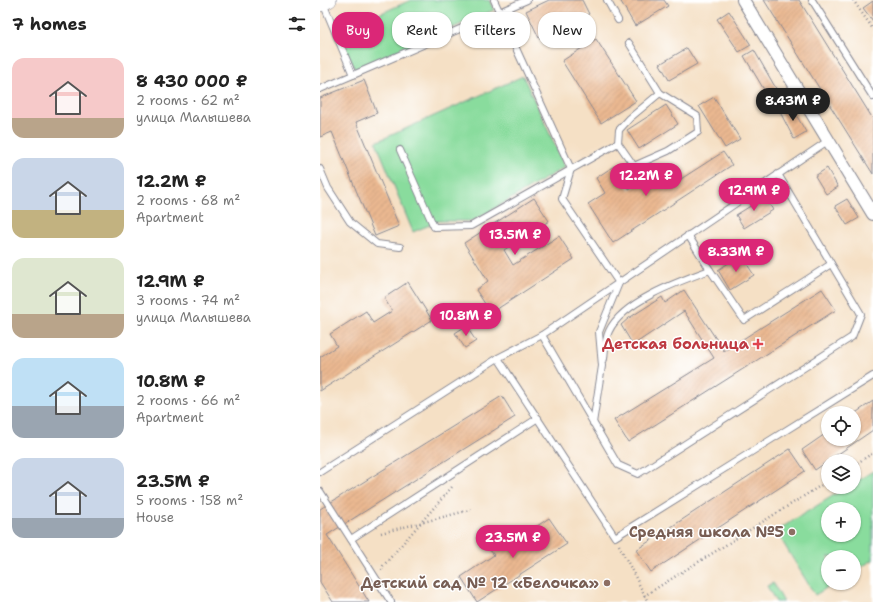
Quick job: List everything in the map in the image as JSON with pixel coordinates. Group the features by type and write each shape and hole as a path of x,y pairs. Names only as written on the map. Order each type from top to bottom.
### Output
{"street":[{"path":"743,0 873,214"}],"lane":[{"path":"494,0 499,12 527,0"},
{"path":"607,0 618,20"},
{"path":"812,0 873,97"},
{"path":"324,2 353,75"},
{"path":"320,89 460,29"},
{"path":"629,43 660,93 697,116 698,132 668,152 634,166 618,144 619,130 630,118 660,93"},
{"path":"516,48 571,169 562,199 619,283"},
{"path":"320,472 498,358 542,335 829,140"},
{"path":"400,150 434,227 471,226 618,144"},
{"path":"320,169 328,188 350,222 377,244 400,247"},
{"path":"542,335 618,464 638,474 852,337 861,314 778,174"},
{"path":"688,235 744,320 831,264"},
{"path":"593,423 608,332 623,312 667,287 710,270"},
{"path":"602,366 599,332 619,283"},
{"path":"498,358 615,537 873,376"},
{"path":"351,539 538,418"},
{"path":"320,491 391,602"}],"path":[{"path":"853,0 873,29"},
{"path":"861,461 873,453"},
{"path":"378,582 383,566 453,486 449,475"},
{"path":"644,596 821,485"},
{"path":"368,528 377,534 474,509"},
{"path":"615,537 648,602"}],"green space":[{"path":"411,0 489,0 494,10 489,12 460,12 460,25 452,28 452,12 392,12 392,48 406,48 355,70 346,48 384,48 384,12"},
{"path":"523,76 565,167 473,221 439,221 413,232 376,142"},
{"path":"873,471 873,560 861,567 861,550 821,550 821,590 823,590 815,595 776,531 821,503 821,542 861,542 861,502 823,502 836,494 861,494 861,479"},
{"path":"773,583 784,602 776,602 767,586"}],"building":[{"path":"549,0 582,0 588,12 538,12 538,36 530,19 530,12 526,11"},
{"path":"620,0 664,0 668,6 635,26"},
{"path":"764,0 799,0 873,119 873,174"},
{"path":"873,1 873,21 863,8"},
{"path":"729,11 751,45 739,52 717,19"},
{"path":"596,39 636,101 601,123 562,61 582,48 596,48"},
{"path":"687,48 697,64 669,80 660,64"},
{"path":"754,50 778,92 769,98 744,56"},
{"path":"364,80 377,113 356,122 399,226 375,236 332,132 320,137 320,98"},
{"path":"714,97 740,139 725,148 699,106"},
{"path":"666,105 678,124 639,149 627,130"},
{"path":"791,106 806,132 794,139 780,112"},
{"path":"723,152 732,165 613,243 588,204 605,193 596,178 614,166 629,190 660,170 670,186"},
{"path":"827,168 838,187 826,194 815,176"},
{"path":"765,197 773,210 744,228 736,215"},
{"path":"534,198 549,221 504,250 513,265 559,236 574,259 491,313 476,290 488,281 464,243"},
{"path":"847,199 859,218 847,225 835,206"},
{"path":"741,255 754,275 730,290 718,270"},
{"path":"408,282 432,320 320,391 320,357 337,346 330,334 366,311 373,323 392,311 384,298"},
{"path":"822,289 836,310 628,442 614,420 714,358 684,311 633,345 621,325 629,318 662,297 665,303 684,290 724,351"},
{"path":"466,326 476,341 465,348 455,333"},
{"path":"502,396 515,417 327,535 369,602 333,602 320,582 320,509"},
{"path":"873,401 873,430 861,438 861,409"},
{"path":"821,437 821,446 850,446 838,454 821,454 821,466 815,470 802,450"},
{"path":"790,449 805,471 651,572 636,550"},
{"path":"549,518 567,544 477,602 461,577 494,555 489,549 514,533 518,539"}],"place":[{"name":"Детская больница","path":"758,344"},
{"name":"Средняя школа №5","path":"792,532"},
{"name":"Детский сад № 12 «Белочка»","path":"607,583"}]}
